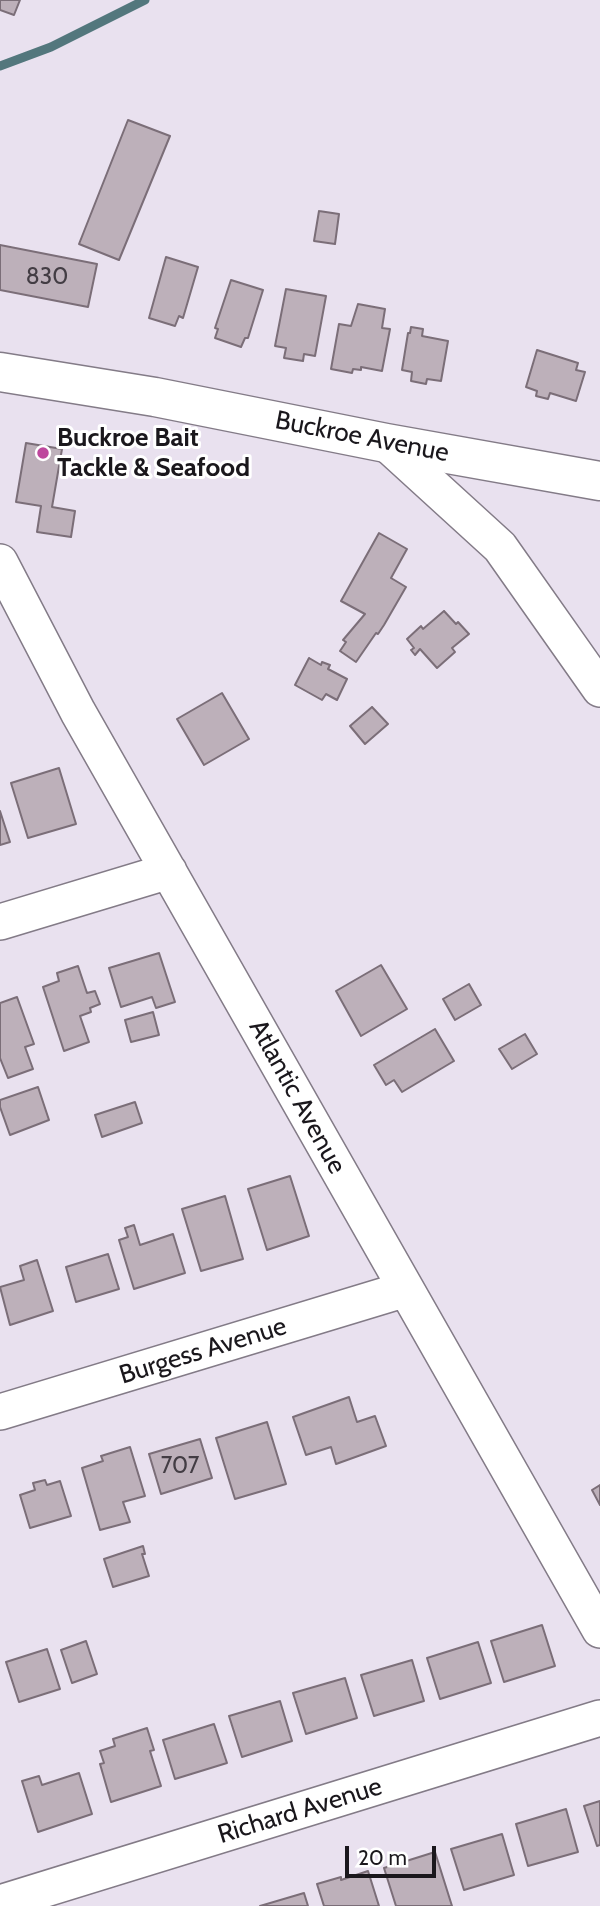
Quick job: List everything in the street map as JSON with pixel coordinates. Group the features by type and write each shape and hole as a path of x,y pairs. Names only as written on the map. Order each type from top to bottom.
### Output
{"street":[{"name":"Buckroe Avenue","path":"0,372 155,397 386,443 600,481"},
{"path":"386,443 500,547 600,689"},
{"name":"Atlantic Avenue","path":"0,562 78,712 600,1630"},
{"path":"0,922 169,871"},
{"name":"Burgess Avenue","path":"0,1412 406,1289"},
{"name":"Richard Avenue","path":"0,1903 600,1718"}],"building":[{"path":"0,0 20,0 14,15 0,10"},
{"path":"128,120 170,136 119,260 79,244"},
{"path":"319,211 339,214 335,244 314,241"},
{"path":"0,245 97,264 88,307 0,290"},
{"path":"166,257 198,267 183,318 179,316 175,326 149,318"},
{"path":"231,280 263,290 248,338 245,338 241,347 215,338 218,329 215,328"},
{"path":"286,289 326,296 315,356 304,354 303,361 284,358 286,348 275,346"},
{"path":"358,304 385,309 382,328 390,329 382,371 361,367 361,370 353,369 352,373 331,369 339,324 351,326"},
{"path":"411,327 423,329 422,336 448,341 441,381 427,379 426,384 411,381 412,372 402,370"},
{"path":"537,350 578,363 576,370 585,372 576,401 550,393 548,399 536,396 537,391 526,387"},
{"path":"26,443 62,449 52,507 75,511 71,537 37,532 41,506 16,502"},
{"path":"379,533 407,549 391,578 406,587 378,634 376,633 356,662 340,651 346,642 343,640 365,614 341,601"},
{"path":"444,611 469,634 452,648 455,652 437,668 420,649 415,655 411,650 414,648 407,639"},
{"path":"309,658 321,665 322,662 330,665 328,669 347,679 337,700 326,694 322,700 295,685"},
{"path":"222,693 249,739 204,765 177,719"},
{"path":"372,707 388,724 365,744 350,726"},
{"path":"59,768 76,824 28,838 11,783"},
{"path":"0,811 10,842 0,845"},
{"path":"159,953 175,1002 156,1008 152,997 121,1007 109,968"},
{"path":"381,965 407,1009 361,1036 336,991"},
{"path":"78,966 87,993 95,991 100,1004 90,1008 91,1012 80,1016 89,1042 64,1051 43,987 59,981 57,973"},
{"path":"469,984 481,1005 455,1020 443,999"},
{"path":"17,997 34,1044 25,1047 33,1069 8,1078 0,1058 0,1003"},
{"path":"153,1012 159,1035 131,1042 125,1020"},
{"path":"435,1029 454,1061 402,1092 394,1080 386,1085 374,1065"},
{"path":"525,1034 537,1054 512,1069 499,1049"},
{"path":"38,1087 49,1120 10,1135 0,1100"},
{"path":"135,1102 142,1123 102,1137 95,1115"},
{"path":"290,1176 309,1236 267,1250 248,1189"},
{"path":"225,1196 243,1259 201,1271 182,1209"},
{"path":"134,1225 140,1245 173,1234 185,1273 134,1289 119,1240 128,1237 125,1228"},
{"path":"108,1254 119,1289 76,1302 66,1267"},
{"path":"37,1260 53,1311 10,1325 0,1287 24,1280 20,1266"},
{"path":"349,1397 357,1422 375,1416 386,1446 336,1464 331,1447 306,1455 293,1417"},
{"path":"267,1422 286,1484 235,1499 216,1438"},
{"path":"200,1439 212,1478 161,1494 149,1454"},
{"path":"130,1447 145,1496 123,1502 130,1522 100,1530 82,1468 103,1461 101,1456"},
{"path":"45,1480 47,1485 60,1481 71,1516 30,1528 20,1495 35,1490 33,1483"},
{"path":"600,1485 600,1505 592,1490"},
{"path":"143,1546 145,1554 142,1554 149,1576 113,1587 104,1559"},
{"path":"542,1625 555,1666 504,1682 491,1641"},
{"path":"86,1641 97,1674 72,1683 61,1650"},
{"path":"478,1642 491,1683 440,1699 427,1658"},
{"path":"47,1649 60,1689 19,1702 6,1662"},
{"path":"412,1660 424,1701 374,1716 361,1675"},
{"path":"345,1678 357,1718 306,1734 293,1693"},
{"path":"280,1701 292,1741 242,1757 229,1716"},
{"path":"214,1724 227,1763 175,1779 163,1740"},
{"path":"147,1728 154,1750 150,1751 161,1786 111,1802 100,1764 104,1763 100,1751 115,1746 113,1739"},
{"path":"79,1773 92,1814 38,1832 22,1781 39,1776 42,1785"},
{"path":"600,1801 600,1845 597,1846 584,1806"},
{"path":"566,1809 578,1852 528,1866 516,1824"},
{"path":"502,1834 514,1875 464,1890 451,1849"},
{"path":"435,1852 452,1906 396,1906 384,1868"},
{"path":"368,1871 379,1906 324,1906 317,1884"},
{"path":"304,1893 308,1906 260,1906"}],"waterway":[{"path":"0,66 51,47 145,0"}],"place":[{"name":"Buckroe Bait Tackle & Seafood","path":"43,453"}]}
